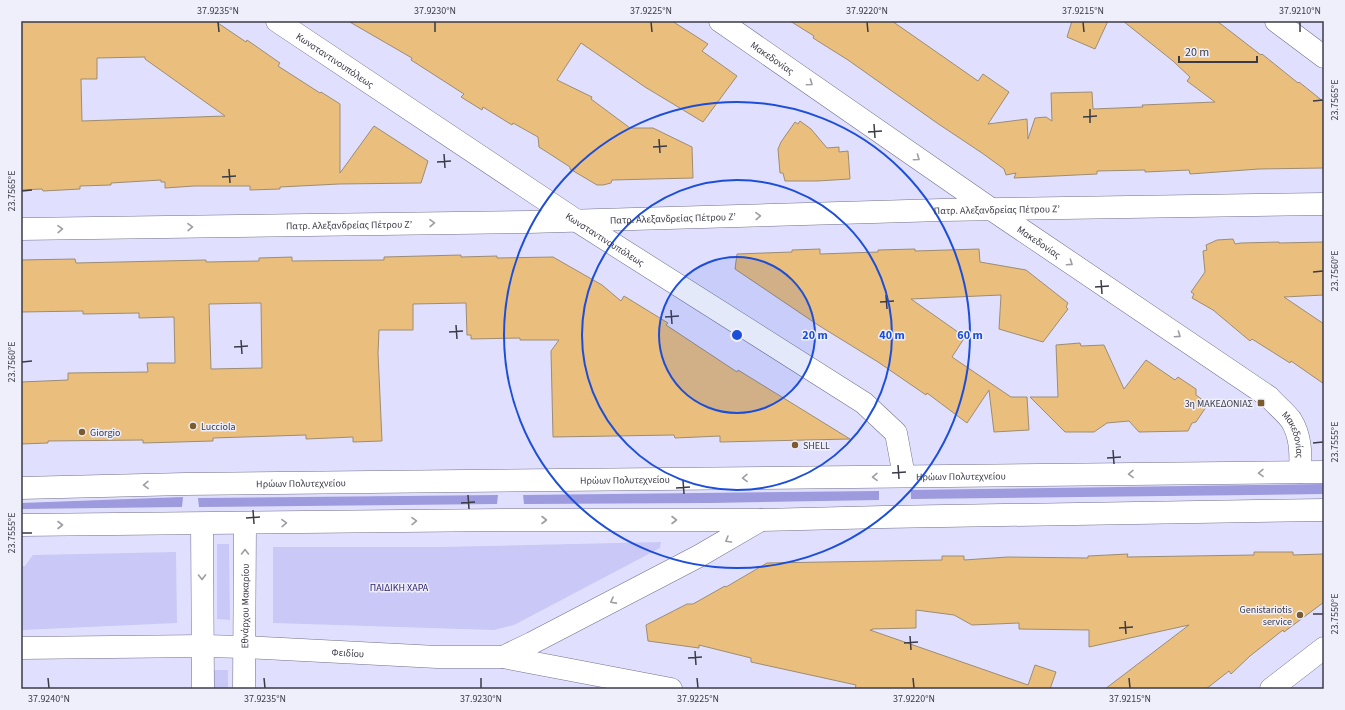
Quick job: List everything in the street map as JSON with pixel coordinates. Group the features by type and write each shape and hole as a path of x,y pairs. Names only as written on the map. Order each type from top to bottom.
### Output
{"street":[{"name":"Κωνσταντινουπόλεως","path":"277,21 577,221 864,403 896,433 904,476"},
{"name":"Μακεδονίας","path":"720,21 991,209 1269,397 1290,420 1299,439 1301,459 1300,472"},
{"path":"1276,21 1324,57"},
{"name":"Πατρ. Αλεξανδρείας Πέτρου Ζ’","path":"21,230 577,221 991,209 1324,204"},
{"name":"Ηρώων Πολυτεχνείου","path":"21,488 185,484 1324,472"},
{"path":"21,525 245,524 510,520 762,520 1324,510"},
{"path":"503,657 699,556 762,520"},
{"path":"202,524 203,689"},
{"name":"Εθνάρχου Μακαρίου","path":"244,689 245,524"},
{"name":"Φειδίου","path":"21,648 203,646 437,657 503,657 671,689"},
{"path":"1270,689 1324,648"}],"green space":[{"name":"ΠΑΙΔΙΚΗ ΧΑΡΑ","path":"661,542 660,548 514,625 494,630 273,623 273,547 439,547"},
{"path":"217,544 229,544 230,620 217,619"},
{"path":"176,552 177,623 21,630 21,566 25,566 33,555"},
{"path":"214,670 228,670 228,689 214,689"}],"shaded area":[{"path":"1324,484 1324,494 911,499 911,490"},
{"path":"879,491 879,500 710,503 524,504 523,495"},
{"path":"498,495 497,504 199,507 198,498"},
{"path":"183,497 182,507 21,509 21,503"}],"building":[{"path":"21,21 215,21 246,42 247,40 280,63 278,66 340,104 340,173 374,126 428,161 421,183 339,184 250,190 250,186 194,186 165,188 165,182 161,182 161,180 111,183 111,185 80,186 80,189 43,191 42,189 21,190","holes":["145,57 145,59 225,116 82,121 81,79 97,79 97,58"]},
{"path":"348,21 672,21 708,44 702,51 737,76 703,122 645,87 581,43 557,80 592,97 591,99 630,128 653,128 692,147 693,178 612,180 611,183 597,185 570,169 570,167 539,147 538,137 513,123 512,125 483,107 482,110 461,97 464,94 411,60 412,58"},
{"path":"790,21 892,21 978,81 983,74 1009,92 988,124 1027,119 1028,139 1035,118 1046,117 1052,121 1051,93 1092,92 1093,109 1215,102 1187,81 1190,77 1173,61 1123,21 1217,21 1324,102 1324,168 1259,169 1190,174 1189,170 1145,172 1145,170 1097,171 1097,174 1014,178 1016,173 1006,175 1004,169 982,153 848,60 813,38 814,36"},
{"path":"1072,21 1108,21 1095,49 1067,37"},
{"path":"800,121 811,129 827,148 839,147 839,152 848,151 850,179 785,181 783,173 780,173 778,149 795,122 798,124"},
{"path":"1233,239 1235,244 1324,242 1324,295 1284,297 1324,324 1324,384 1291,361 1290,363 1252,339 1250,341 1213,310 1192,298 1194,294 1191,292 1205,272 1203,251 1207,250 1206,245 1217,240"},
{"path":"820,249 820,254 878,252 878,250 915,249 915,251 979,249 980,262 1026,270 1068,303 1066,307 1068,309 1043,342 999,329 1001,295 911,299 965,337 952,357 1011,397 1027,397 1029,430 994,432 989,390 967,423 927,393 926,395 735,269 737,254 792,252 792,250"},
{"path":"461,255 461,257 497,256 497,258 553,257 602,285 621,301 624,296 668,323 666,325 737,372 738,370 850,439 720,442 720,436 675,438 674,435 553,437 551,351 559,340 520,340 520,338 471,339 471,335 467,335 466,303 413,304 413,330 379,330 378,353 382,441 353,442 353,437 306,439 306,435 213,438 213,441 143,443 143,440 48,441 48,443 21,444 21,382 68,380 68,373 148,372 147,363 175,363 174,317 139,318 139,313 83,314 83,311 21,312 21,260 75,259 76,263 206,260 206,262 259,261 259,258 292,257 292,261 384,260 384,257","holes":["261,303 262,368 211,369 209,304"]},
{"path":"1080,343 1081,346 1104,345 1124,389 1146,360 1175,380 1178,377 1196,389 1196,395 1208,404 1196,422 1192,423 1188,431 1139,432 1129,421 1107,423 1094,432 1065,432 1030,397 1058,397 1056,345"},
{"path":"1254,552 1293,552 1293,555 1324,554 1324,602 1284,632 1283,630 1250,656 1231,674 1229,671 1206,689 1105,689 1189,625 1089,647 1089,630 1019,629 1019,623 972,625 954,615 916,610 916,628 870,630 1028,685 1035,665 1056,672 1050,689 855,689 856,685 751,662 751,658 699,645 699,648 648,641 646,625 687,604 693,604 767,563 942,560 942,556 964,556 964,560 1008,557 1088,558 1088,556 1128,554 1127,557 1254,555"}],"place":[{"name":"3η ΜΑΚΕΔΟΝΙΑΣ","path":"1261,403"},
{"name":"Lucciola","path":"193,426"},
{"name":"Giorgio","path":"82,432"},
{"name":"SHELL","path":"795,445"},
{"name":"Genistariotis service","path":"1300,615"}]}
